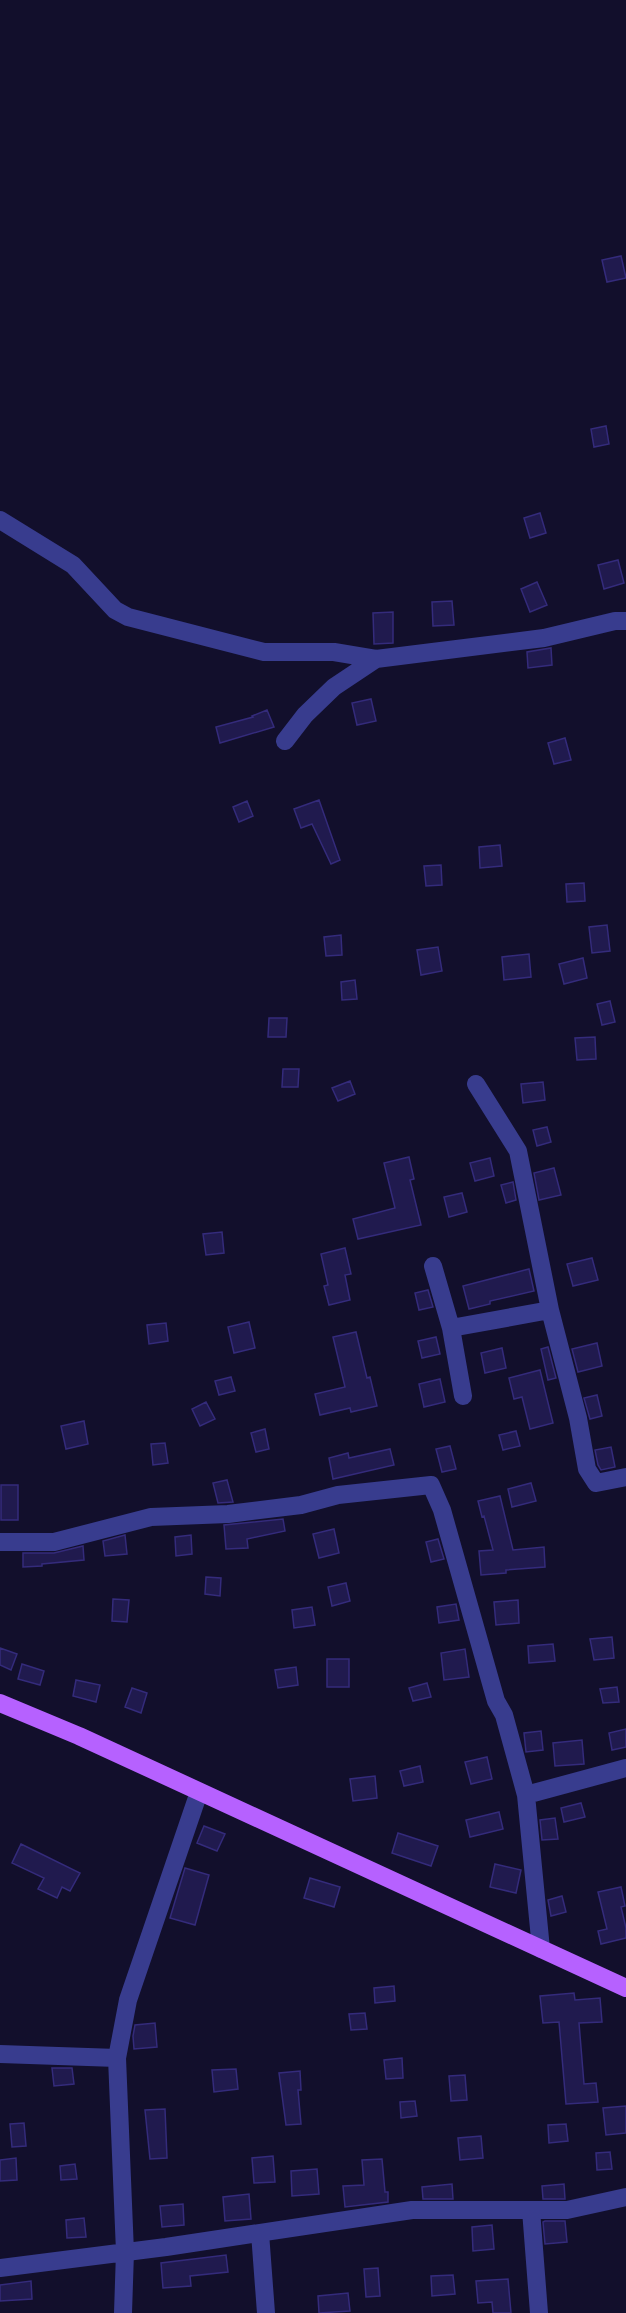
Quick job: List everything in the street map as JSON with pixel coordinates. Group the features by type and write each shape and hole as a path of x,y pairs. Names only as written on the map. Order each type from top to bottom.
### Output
{"main road":[{"path":"0,1703 79,1736 626,1988"}],"street":[{"path":"0,520 73,565 115,610 148,623 176,628 264,652 334,652 376,659 544,638 615,621 626,621"},
{"path":"285,741 305,715 334,687 376,659"},
{"path":"476,1084 518,1151 550,1310 578,1418 587,1469 596,1482 626,1477"},
{"path":"433,1266 451,1328 463,1396"},
{"path":"451,1328 550,1310"},
{"path":"0,1542 54,1542 151,1517 228,1514 301,1505 338,1495 431,1485 442,1510 496,1701 504,1715 526,1795 541,1949"},
{"path":"526,1795 626,1768"},
{"path":"123,2313 125,2252 117,2058 128,2000 199,1792"},
{"path":"0,2054 117,2058"},
{"path":"0,2268 412,2210 567,2210 626,2197"},
{"path":"531,2210 539,2313"},
{"path":"260,2233 266,2313"}],"building":[{"path":"621,256 626,278 607,282 602,260"},
{"path":"606,426 609,444 594,447 591,429"},
{"path":"540,513 546,533 530,538 524,518"},
{"path":"618,560 624,583 604,589 598,565"},
{"path":"537,582 547,605 530,612 521,589"},
{"path":"452,601 454,625 433,626 432,602"},
{"path":"393,612 393,643 374,644 373,613"},
{"path":"551,648 552,665 528,668 527,652"},
{"path":"371,699 376,721 357,725 352,703"},
{"path":"267,710 274,727 220,743 216,727 253,717"},
{"path":"565,738 571,760 554,764 548,743"},
{"path":"319,800 340,860 331,864 312,824 301,828 294,809"},
{"path":"247,801 253,816 239,822 233,807"},
{"path":"500,845 502,866 480,868 479,847"},
{"path":"441,865 442,885 426,886 424,866"},
{"path":"584,883 585,901 567,902 566,884"},
{"path":"607,925 610,951 592,953 589,927"},
{"path":"341,935 342,955 326,956 324,937"},
{"path":"438,947 442,971 421,975 417,950"},
{"path":"529,954 531,977 504,980 502,957"},
{"path":"583,958 587,978 564,984 559,964"},
{"path":"355,980 357,999 342,1000 341,982"},
{"path":"610,1001 615,1022 602,1025 597,1004"},
{"path":"269,1018 287,1018 286,1037 268,1037"},
{"path":"595,1037 596,1059 577,1060 575,1038"},
{"path":"283,1069 299,1069 298,1087 282,1087"},
{"path":"350,1081 355,1094 338,1101 332,1088"},
{"path":"543,1082 545,1100 523,1103 521,1084"},
{"path":"547,1127 551,1142 537,1146 533,1130"},
{"path":"409,1157 414,1179 410,1180 421,1225 358,1239 353,1219 395,1208 384,1163"},
{"path":"490,1158 494,1176 475,1181 470,1163"},
{"path":"554,1168 561,1195 539,1200 534,1173"},
{"path":"513,1182 516,1200 506,1203 501,1185"},
{"path":"462,1193 467,1212 449,1217 444,1197"},
{"path":"222,1232 224,1253 206,1255 203,1234"},
{"path":"345,1248 351,1274 345,1275 350,1300 329,1305 324,1286 328,1285 321,1254"},
{"path":"592,1258 598,1280 573,1286 567,1264"},
{"path":"529,1269 534,1291 490,1301 490,1304 469,1309 463,1286"},
{"path":"428,1290 433,1307 419,1310 415,1293"},
{"path":"249,1322 255,1348 234,1353 228,1327"},
{"path":"166,1323 168,1341 149,1344 147,1325"},
{"path":"356,1332 367,1378 370,1377 377,1406 351,1412 350,1408 320,1415 315,1394 345,1387 333,1337"},
{"path":"436,1337 440,1354 422,1358 418,1341"},
{"path":"597,1343 602,1366 578,1372 572,1349"},
{"path":"548,1347 556,1378 548,1380 541,1349"},
{"path":"502,1348 506,1368 485,1373 481,1353"},
{"path":"540,1370 553,1423 530,1429 522,1397 514,1399 509,1378"},
{"path":"231,1377 235,1391 219,1395 215,1381"},
{"path":"440,1379 445,1402 424,1407 419,1384"},
{"path":"597,1395 602,1416 590,1419 584,1398"},
{"path":"206,1402 215,1419 200,1426 192,1409"},
{"path":"84,1421 88,1444 66,1449 61,1426"},
{"path":"265,1429 269,1449 256,1452 251,1433"},
{"path":"516,1431 520,1446 503,1450 499,1435"},
{"path":"165,1443 168,1463 153,1465 151,1444"},
{"path":"450,1446 456,1469 442,1472 436,1449"},
{"path":"611,1447 615,1467 601,1470 595,1450"},
{"path":"390,1449 394,1465 333,1479 329,1458 348,1453 349,1458"},
{"path":"227,1480 233,1502 218,1503 213,1483"},
{"path":"531,1483 536,1501 512,1507 508,1489"},
{"path":"1,1485 18,1485 18,1520 1,1520"},
{"path":"500,1496 513,1550 544,1547 545,1567 506,1570 506,1573 481,1575 479,1551 493,1550 478,1501"},
{"path":"283,1519 285,1531 247,1539 248,1548 226,1549 224,1525"},
{"path":"334,1529 339,1553 319,1558 313,1534"},
{"path":"125,1535 127,1554 105,1556 103,1541"},
{"path":"191,1535 192,1554 176,1556 175,1537"},
{"path":"438,1539 444,1559 431,1562 426,1542"},
{"path":"83,1546 84,1560 23,1567 23,1553 54,1553"},
{"path":"206,1577 221,1578 220,1596 205,1594"},
{"path":"346,1583 350,1601 332,1606 328,1587"},
{"path":"113,1599 129,1600 127,1622 112,1621"},
{"path":"518,1600 519,1623 496,1625 494,1602"},
{"path":"456,1604 459,1620 439,1623 437,1607"},
{"path":"312,1607 315,1625 294,1628 292,1610"},
{"path":"612,1637 614,1658 594,1660 590,1639"},
{"path":"553,1644 555,1661 529,1663 528,1646"},
{"path":"0,1648 17,1654 11,1670 0,1665"},
{"path":"465,1649 469,1677 444,1680 441,1653"},
{"path":"327,1659 349,1659 349,1687 327,1687"},
{"path":"22,1664 44,1671 40,1685 18,1679"},
{"path":"296,1667 298,1685 278,1688 275,1670"},
{"path":"76,1680 100,1685 96,1702 73,1696"},
{"path":"427,1683 431,1697 413,1701 409,1688"},
{"path":"617,1687 619,1702 603,1703 600,1689"},
{"path":"132,1688 147,1693 141,1713 125,1707"},
{"path":"626,1729 626,1747 612,1750 609,1733"},
{"path":"541,1731 543,1750 526,1752 524,1733"},
{"path":"582,1740 584,1764 555,1766 553,1743"},
{"path":"487,1757 492,1779 471,1784 465,1762"},
{"path":"420,1766 423,1782 404,1786 400,1771"},
{"path":"375,1776 377,1798 353,1801 350,1779"},
{"path":"581,1803 585,1817 564,1822 561,1808"},
{"path":"499,1812 503,1829 470,1837 466,1820"},
{"path":"555,1818 558,1839 542,1840 540,1820"},
{"path":"204,1826 225,1834 217,1851 197,1843"},
{"path":"398,1833 438,1846 431,1866 392,1853"},
{"path":"21,1844 80,1873 70,1891 62,1887 57,1898 38,1889 44,1878 12,1863"},
{"path":"495,1864 521,1870 516,1893 490,1887"},
{"path":"185,1868 209,1875 195,1925 170,1918"},
{"path":"310,1878 340,1887 334,1907 304,1898"},
{"path":"621,1887 625,1906 621,1907 626,1938 601,1944 598,1931 607,1929 598,1892"},
{"path":"562,1896 566,1912 551,1916 548,1900"},
{"path":"394,1986 395,2001 375,2003 374,1988"},
{"path":"574,1993 575,2000 600,1998 602,2022 579,2023 584,2084 596,2083 598,2102 566,2104 559,2022 543,2023 540,1996"},
{"path":"365,2013 367,2029 351,2030 349,2014"},
{"path":"155,2023 157,2047 134,2049 135,2025"},
{"path":"402,2058 403,2078 386,2079 384,2060"},
{"path":"52,2068 72,2068 74,2084 54,2086"},
{"path":"236,2069 238,2089 214,2092 212,2070"},
{"path":"300,2071 301,2090 298,2090 301,2124 286,2125 279,2073"},
{"path":"465,2075 467,2100 451,2101 449,2076"},
{"path":"415,2101 417,2116 401,2118 400,2102"},
{"path":"626,2106 626,2133 606,2135 603,2108"},
{"path":"165,2109 167,2158 150,2159 145,2110"},
{"path":"24,2123 26,2146 12,2147 10,2124"},
{"path":"566,2124 568,2141 549,2143 548,2125"},
{"path":"481,2136 483,2158 460,2160 458,2138"},
{"path":"610,2152 612,2169 597,2170 596,2153"},
{"path":"273,2156 275,2182 254,2183 252,2158"},
{"path":"16,2158 17,2180 0,2181 0,2160"},
{"path":"382,2159 388,2202 345,2207 343,2186 364,2185 362,2160"},
{"path":"75,2164 77,2179 61,2180 60,2166"},
{"path":"317,2169 319,2194 292,2196 291,2171"},
{"path":"452,2184 453,2199 423,2199 422,2187"},
{"path":"564,2184 565,2199 543,2199 542,2186"},
{"path":"249,2194 251,2219 225,2221 223,2197"},
{"path":"183,2204 184,2225 162,2227 160,2206"},
{"path":"84,2218 86,2237 67,2238 66,2220"},
{"path":"565,2221 567,2242 545,2244 543,2222"},
{"path":"492,2225 494,2249 473,2251 472,2227"},
{"path":"226,2255 228,2272 190,2276 191,2286 163,2288 161,2263"},
{"path":"378,2268 380,2296 366,2297 364,2269"},
{"path":"453,2275 455,2294 432,2296 431,2276"},
{"path":"508,2279 511,2313 493,2313 492,2302 478,2303 476,2281"},
{"path":"31,2281 32,2299 0,2301 0,2285"},
{"path":"348,2293 350,2311 319,2313 318,2296"}]}
